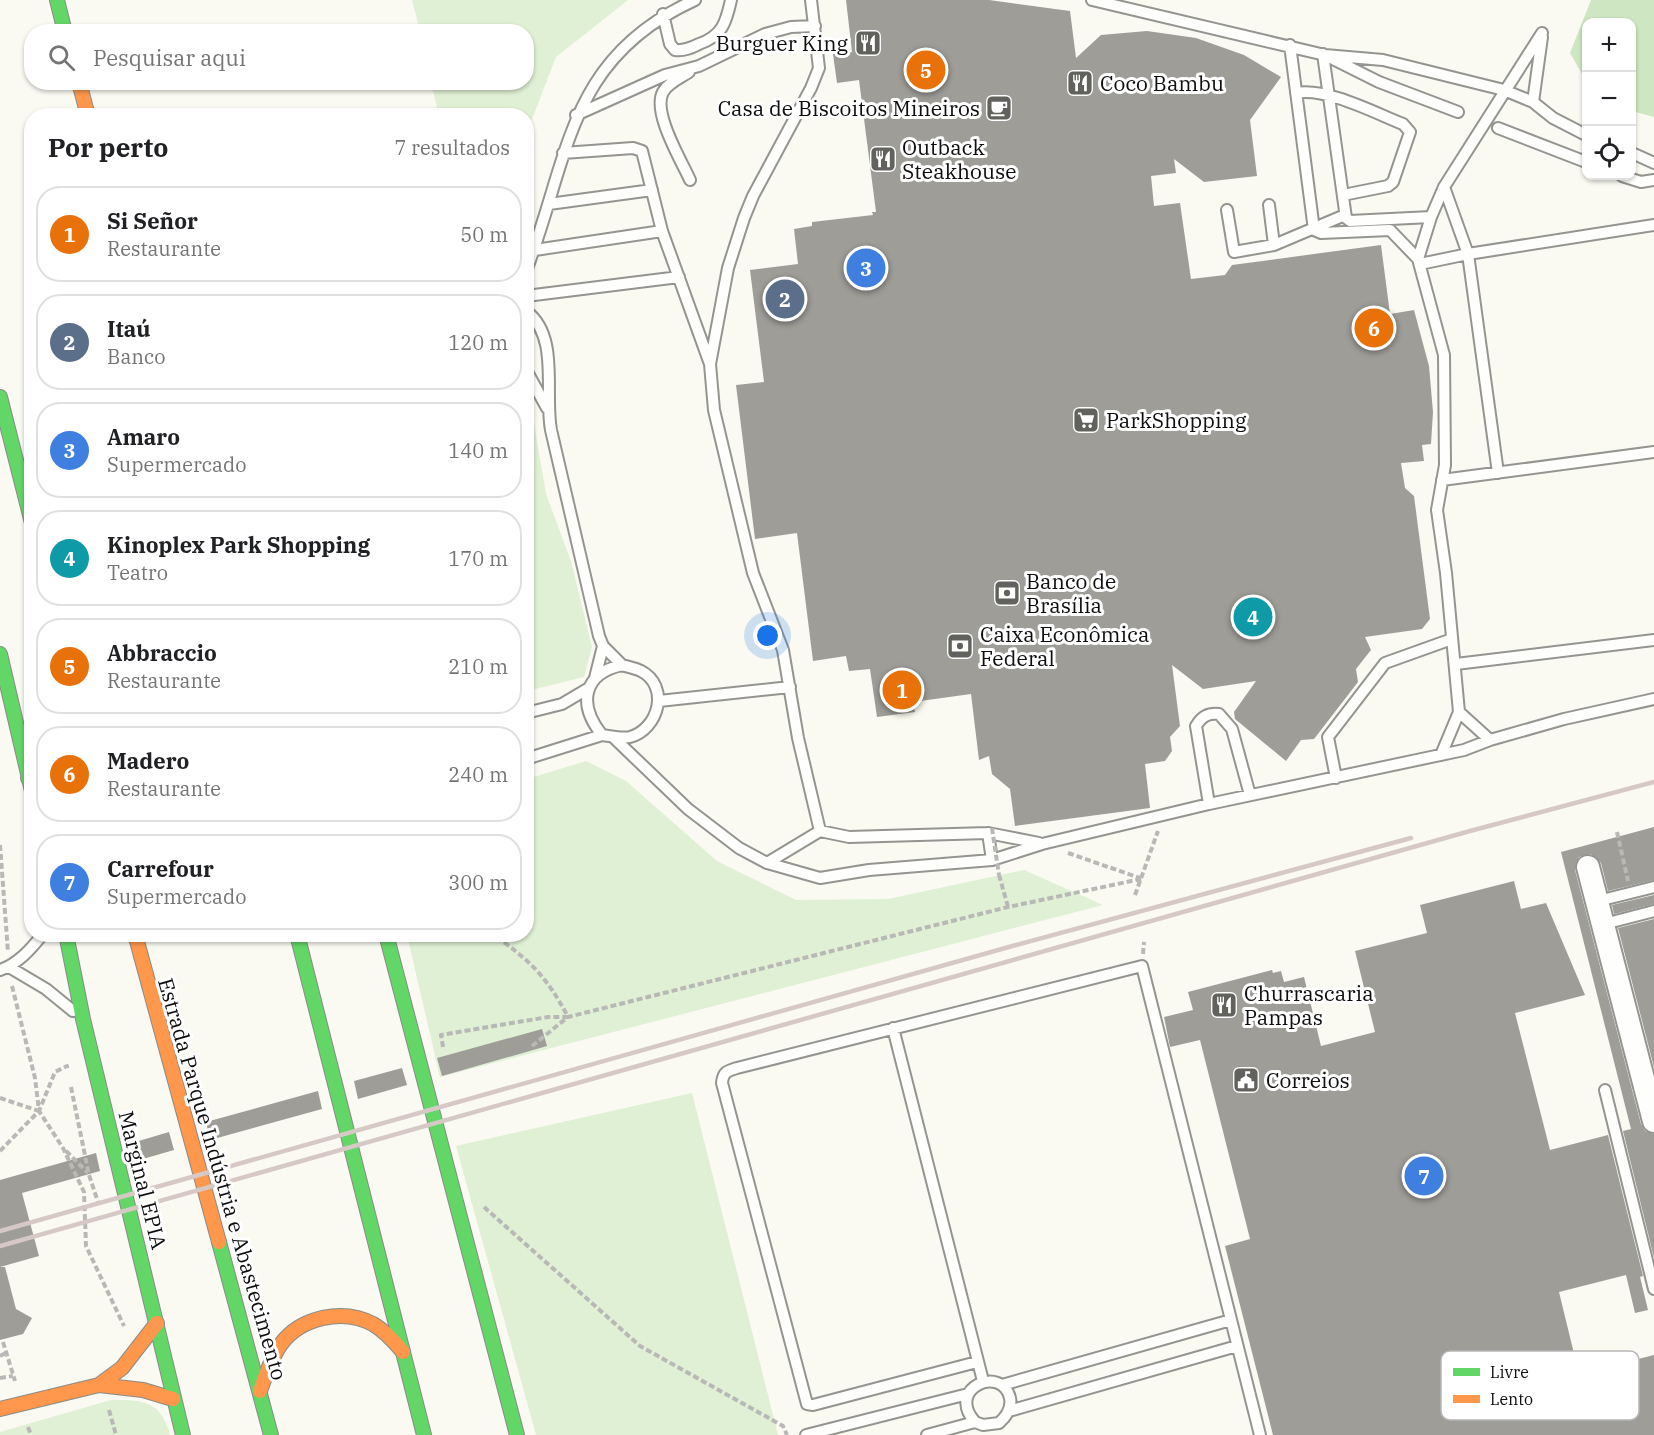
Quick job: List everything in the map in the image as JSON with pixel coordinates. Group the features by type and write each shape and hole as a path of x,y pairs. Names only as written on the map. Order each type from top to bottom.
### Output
{"main road":[{"path":"57,0 64,24"},
{"path":"66,24 67,0"},
{"path":"81,90 86,108"},
{"path":"0,397 24,492"},
{"path":"0,654 24,758"},
{"name":"Marginal EPIA","path":"68,942 83,1019 183,1435"},
{"name":"Estrada Parque Indústria e Abastecimento","path":"137,942 271,1435"},
{"path":"299,942 424,1435"},
{"path":"388,942 517,1435"},
{"path":"125,954 152,1004"},
{"path":"260,1391 281,1344 299,1327 321,1318 345,1316 368,1321 388,1334 403,1352"},
{"path":"99,1385 122,1368 157,1323"},
{"path":"0,1409 99,1385 143,1390 173,1399"}],"street":[{"path":"1588,867 1653,1112"}],"lane":[{"path":"662,231 535,250 563,153 576,116 590,89 609,62 663,14 695,0"},
{"path":"663,14 670,44 675,50 685,50 718,35 725,24 731,0"},
{"path":"710,364 728,268 744,218 819,68 811,0"},
{"path":"1092,0 1290,45 1324,55 1379,82 1458,112"},
{"path":"690,180 659,112 659,102 663,92 671,83 699,66 765,34 791,27 815,26"},
{"path":"1419,261 1431,217 1444,188 1542,33 1533,102"},
{"path":"1290,45 1314,230"},
{"path":"1324,55 1383,60 1504,90 1533,102 1553,118 1582,132"},
{"path":"1324,55 1345,214 1350,221 1390,225 1419,261 1444,355 1445,465 1437,510 1459,712 1441,755"},
{"path":"576,116 665,75 699,66"},
{"path":"1296,93 1306,91 1329,96 1404,124 1410,132 1409,141 1393,182 1383,188 1343,195"},
{"path":"1498,128 1582,160"},
{"path":"563,153 639,149 643,154 662,231 710,364 714,410 753,573 783,650 798,738 820,831"},
{"path":"1636,155 1654,163"},
{"path":"1635,180 1641,182 1654,180"},
{"path":"1444,188 1468,254 1498,473"},
{"path":"549,204 652,189"},
{"path":"1269,205 1274,245"},
{"path":"1227,210 1232,250 1274,245 1314,230 1345,214"},
{"path":"1314,230 1321,233 1390,225 1431,217"},
{"path":"1419,261 1654,225"},
{"path":"534,295 679,277"},
{"path":"534,317 538,320 545,336 550,384 547,408"},
{"path":"534,384 547,408 580,560 603,646 595,678 589,688 586,708 607,736 688,809 739,848 767,863 820,878 869,870 992,860 1042,844 1164,814 1479,746 1490,740 1654,699"},
{"path":"1442,480 1654,452"},
{"path":"1335,778 1328,737 1383,666 1452,639"},
{"path":"1455,664 1654,640"},
{"path":"534,757 607,736 629,737 645,730 653,721 659,701 654,684 642,671 622,665 603,646"},
{"path":"595,678 608,669 622,665"},
{"path":"659,701 790,687"},
{"path":"534,711 562,704 589,688"},
{"path":"1459,712 1490,740"},
{"path":"1209,804 1196,726 1200,720 1211,714 1219,714 1232,729 1250,795"},
{"path":"767,863 820,831 849,837 990,831 1042,844"},
{"path":"990,831 992,860"},
{"path":"1598,901 1654,887"},
{"path":"1604,924 1654,911"},
{"path":"36,942 30,950 4,969 46,989 83,1019"},
{"path":"977,1362 813,1405 807,1404 722,1076 726,1071 737,1068 1142,966 1260,1435"},
{"path":"893,1028 983,1381"},
{"path":"1605,1090 1654,1289"},
{"path":"1002,1386 1231,1320"},
{"path":"1009,1411 1237,1346"},
{"path":"806,1435 968,1394 983,1381 993,1381 1002,1386 1011,1402 1009,1411 993,1430 975,1422 969,1414 966,1404 968,1394"},
{"path":"927,1435 975,1422"}],"path":[{"path":"1135,895 1164,814"},
{"path":"990,831 1008,907"},
{"path":"1617,832 1631,893"},
{"path":"1042,844 1141,879"},
{"path":"446,1058 441,1035 548,1017 568,1017 1008,907 1141,879"},
{"path":"504,942 522,954 552,985 568,1017"},
{"path":"531,1046 568,1017"},
{"path":"0,1151 39,1111 55,1071 67,1066 89,1175 101,1209"},
{"path":"0,1098 39,1111 63,1148 84,1192 86,1246 129,1335"},
{"path":"63,1148 89,1175"},
{"path":"475,1199 640,1346 783,1426 788,1435"},
{"path":"0,1378 13,1376 3,1342"},
{"path":"0,1356 6,1353"},
{"path":"28,1426 30,1435"}],"green space":[{"path":"412,0 628,0 556,57 534,114 534,108 437,108 433,90 534,90 534,24 418,24"},
{"path":"1591,0 1654,0 1654,117 1636,112 1636,18 1584,18"},
{"path":"1582,23 1582,74 1570,53"},
{"path":"534,424 546,494 571,561 592,647 584,677 534,689"},
{"path":"586,761 626,781 717,861 796,900 888,899 1024,870 1103,905 440,1077 409,942 534,942 534,777"},
{"path":"692,1093 778,1435 536,1435 456,1146"},
{"path":"111,1400 149,1404 161,1415 170,1435 0,1435 0,1432"}],"building":[{"name":"ParkShopping","path":"846,0 989,0 1070,11 1076,58 1101,35 1147,31 1196,38 1244,55 1281,77 1250,120 1257,176 1204,182 1174,159 1176,173 1151,176 1154,206 1180,203 1191,279 1225,275 1232,265 1381,245 1390,314 1414,310 1429,366 1433,412 1431,444 1422,445 1424,461 1401,463 1405,488 1414,496 1430,619 1422,629 1365,637 1371,650 1356,669 1358,682 1314,739 1301,740 1286,761 1235,719 1234,712 1256,681 1203,689 1172,665 1180,726 1170,737 1172,751 1165,761 1145,764 1150,808 1015,826 1010,789 992,774 989,756 979,760 971,694 913,702 915,712 877,717 870,669 849,671 846,656 813,661 797,533 755,539 736,385 764,382 750,270 798,264 794,229 812,226 812,222 873,215 872,212 876,212 859,80 837,83 833,54 852,52"},
{"path":"1654,827 1654,880 1608,891 1601,863 1591,854 1579,857 1575,870 1641,1124 1645,1131 1654,1134 1654,1258 1623,1131 1631,1129 1561,852"},
{"path":"1514,881 1521,909 1546,903 1585,995 1515,1013 1550,1150 1608,1135 1643,1276 1640,1277 1648,1310 1635,1313 1626,1275 1559,1292 1573,1351 1441,1351 1441,1420 1639,1420 1639,1359 1654,1355 1654,1435 1273,1435 1225,1246 1250,1239 1200,1040 1170,1047 1164,1017 1193,1010 1188,992 1272,970 1273,973 1281,971 1284,982 1304,977 1321,1046 1375,1032 1355,951 1427,933 1420,905"},
{"path":"1654,895 1654,904 1614,914 1612,905"},
{"path":"1654,919 1654,1067 1618,928"},
{"path":"542,1029 547,1046 442,1076 437,1058"},
{"path":"402,1068 407,1085 358,1099 354,1081"},
{"path":"318,1091 322,1109 210,1140 206,1122"},
{"path":"169,1132 174,1150 136,1161 132,1143"},
{"path":"96,1153 100,1171 22,1193 39,1256 0,1267 0,1180"},
{"path":"0,1267 5,1267 16,1309 32,1318 23,1334 0,1340"}],"railway":[{"path":"0,1246 1470,831 1654,782"},
{"path":"0,1231 1016,945 1411,838"}],"traffic: fast":[{"path":"57,0 63,24"},
{"path":"0,397 24,492"},
{"path":"0,654 24,757"},
{"path":"68,942 83,1019 183,1435"},
{"path":"299,942 424,1435"},
{"path":"388,942 517,1435"},
{"path":"219,1242 271,1435"}],"traffic: slow":[{"path":"81,90 86,108"},
{"path":"137,942 219,1242"},
{"path":"260,1391 281,1344 300,1327 323,1318 349,1317 373,1324 389,1336 403,1352"},
{"path":"99,1385 122,1368 157,1323"},
{"path":"0,1409 99,1385 143,1390 173,1399"}],"place":[{"name":"Burguer King","path":"868,43"},
{"name":"Abbraccio","path":"926,70"},
{"name":"Coco Bambu","path":"1080,83"},
{"name":"Casa de Biscoitos Mineiros","path":"999,108"},
{"name":"Outback Steakhouse","path":"883,159"},
{"name":"Amaro","path":"866,268"},
{"name":"Itaú","path":"785,299"},
{"name":"Madero","path":"1374,328"},
{"name":"ParkShopping","path":"1086,420"},
{"name":"Banco de Brasília","path":"1007,593"},
{"name":"Kinoplex Park Shopping","path":"1253,617"},
{"name":"Caixa Econômica Federal","path":"960,646"},
{"name":"Si Señor","path":"902,690"},
{"name":"Churrascaria Pampas","path":"1224,1005"},
{"name":"Correios","path":"1246,1080"},
{"name":"Carrefour","path":"1424,1176"}]}
